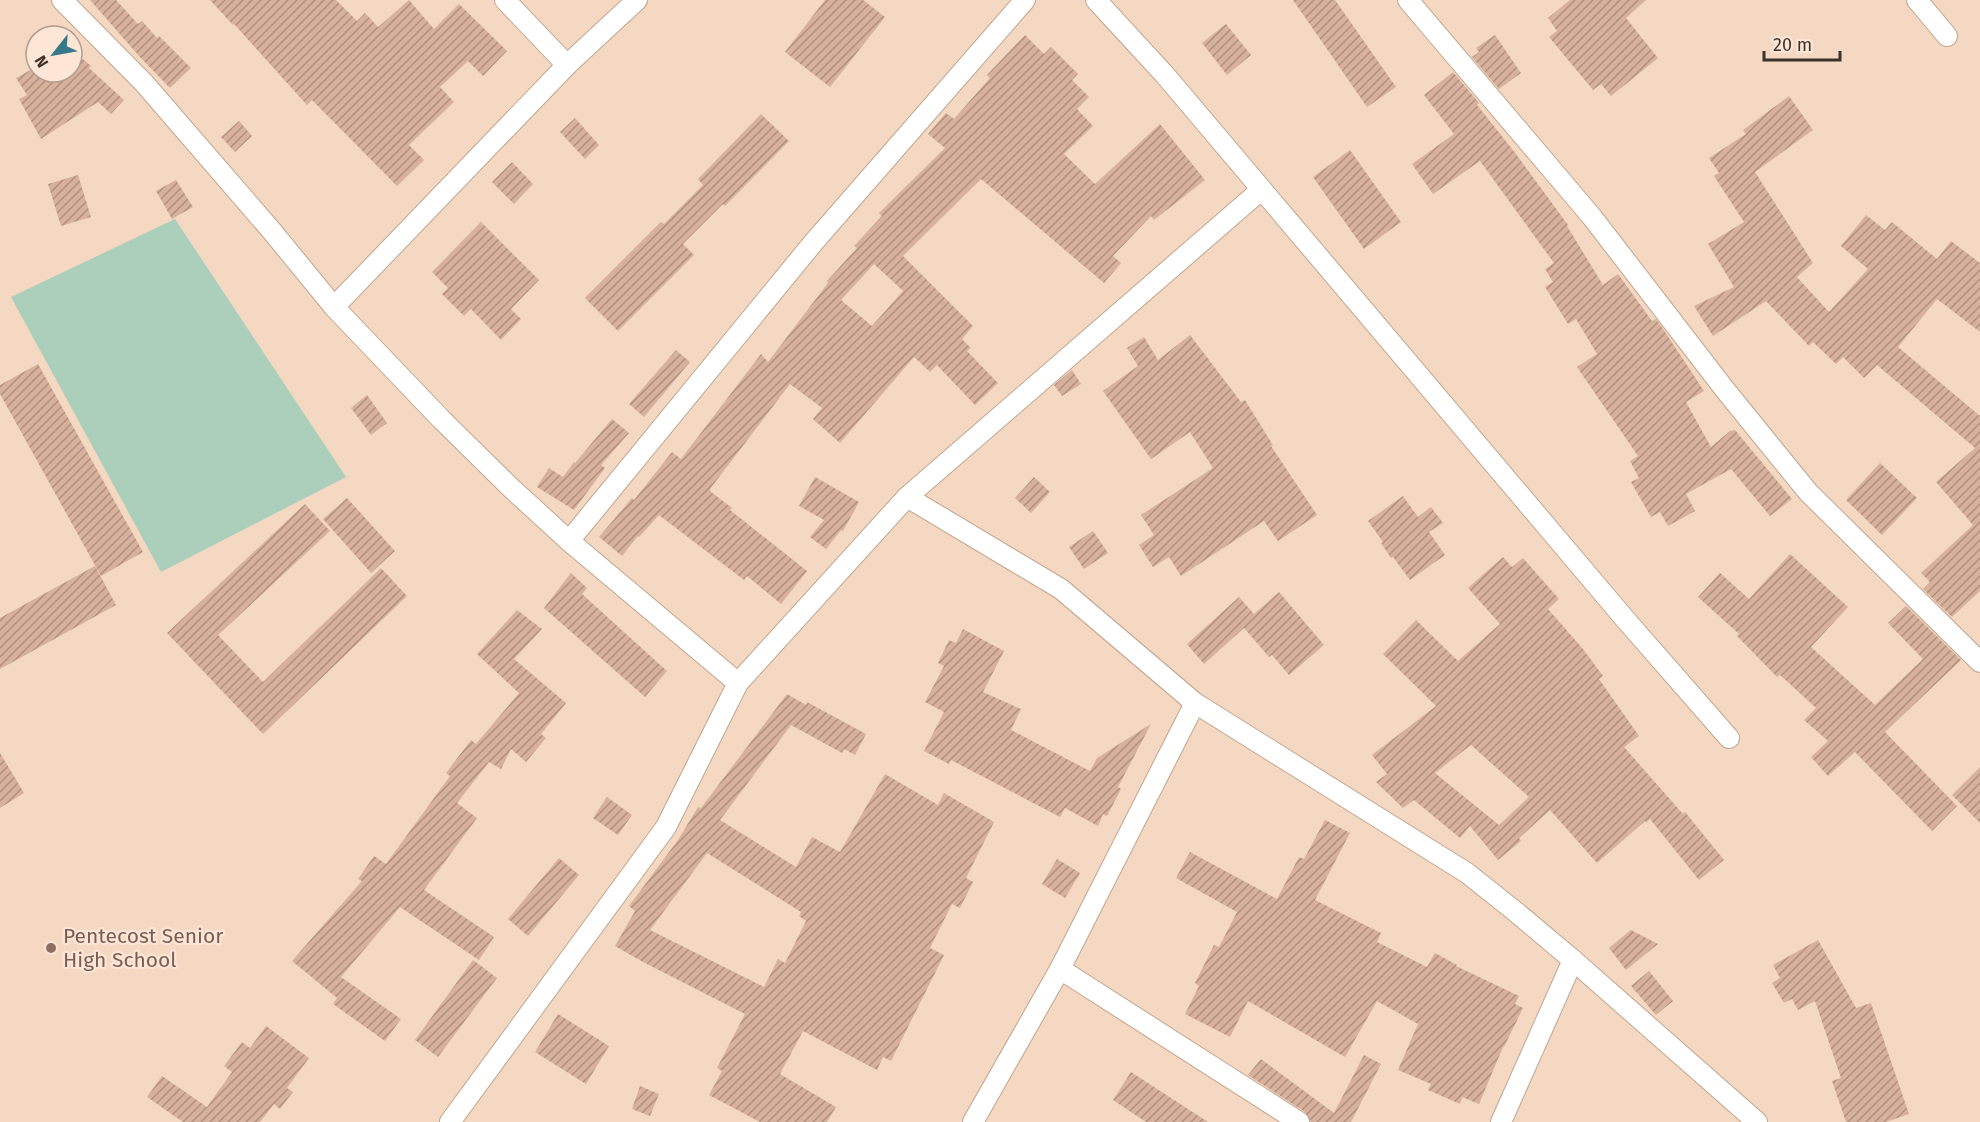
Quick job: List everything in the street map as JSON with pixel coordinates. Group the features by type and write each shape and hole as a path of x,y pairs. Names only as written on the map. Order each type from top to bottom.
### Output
{"street":[{"path":"62,0 144,83 334,307 466,444 569,541 738,683"},
{"path":"505,0 567,65"},
{"path":"334,307 567,65 637,0"},
{"path":"569,541 813,243 1025,0"},
{"path":"1096,0 1165,75 1625,619 1729,738"},
{"path":"1408,0 1592,216 1726,391 1808,492 1980,662"},
{"path":"1917,0 1947,36"},
{"path":"450,1122 666,827 738,683 907,497 1261,190"},
{"path":"907,497 1061,589 1195,703 1467,873 1573,960 1757,1122"},
{"path":"974,1122 1060,969 1195,703"},
{"path":"1501,1122 1573,960"},
{"path":"1060,969 1299,1122"}],"green space":[{"path":"175,219 346,477 161,572 11,297"}],"building":[{"path":"90,0 116,0 138,24 142,21 157,38 159,36 191,68 170,88"},
{"path":"210,0 336,0 357,21 365,13 378,27 409,0 434,29 459,4 507,51 483,76 468,61 440,87 454,102 409,145 424,160 397,186 312,100 307,105"},
{"path":"825,0 863,0 885,17 830,87 785,52"},
{"path":"1293,0 1335,0 1396,87 1367,107"},
{"path":"1570,0 1646,0 1626,18 1658,58 1611,96 1601,84 1593,90 1549,37 1557,31 1548,18"},
{"path":"1226,24 1251,55 1227,75 1202,43"},
{"path":"1025,35 1044,54 1051,47 1078,74 1072,80 1089,97 1077,109 1093,126 1064,154 1095,184 1160,124 1205,180 1154,220 1151,216 1113,256 1121,263 1104,283 981,179 903,256 973,326 962,339 971,348 967,351 998,383 975,405 937,365 930,372 914,357 840,443 813,419 822,408 790,384 710,489 732,508 730,510 807,571 781,604 747,576 744,580 659,515 622,556 599,537 632,498 634,500 672,452 681,459 761,354 768,362 828,283 827,281 857,248 854,246 882,216 879,213 945,148 928,134 946,113 954,119 990,78 987,75","holes":["874,264 903,291 872,326 841,300"]},
{"path":"1495,35 1521,73 1499,89 1472,57 1479,52 1476,48"},
{"path":"84,60 91,66 89,68 124,100 111,114 98,102 41,139 19,99 27,95 16,78 24,74 24,84 84,84"},
{"path":"1453,72 1479,103 1477,105 1568,225 1603,285 1618,274 1652,321 1656,319 1663,329 1704,391 1686,402 1711,447 1730,431 1735,430 1792,499 1770,516 1731,469 1686,494 1695,511 1668,526 1660,512 1651,517 1631,482 1639,478 1630,461 1638,456 1577,367 1597,354 1576,319 1568,324 1545,287 1553,282 1545,269 1554,263 1480,161 1433,194 1412,164 1454,134 1424,95"},
{"path":"1789,96 1813,130 1755,172 1813,263 1797,277 1829,312 1868,269 1841,246 1866,215 1885,230 1892,222 1937,259 1951,241 1980,263 1980,332 1937,299 1898,347 1980,416 1980,591 1952,617 1923,589 1930,582 1921,573 1973,525 1936,482 1975,448 1877,365 1864,378 1843,357 1836,364 1813,342 1809,346 1766,301 1713,336 1694,306 1734,287 1708,244 1744,222 1714,176 1719,173 1709,158 1746,134 1743,130"},
{"path":"761,114 789,141 725,206 723,204 683,244 694,255 618,331 585,298 661,222 664,224 703,185 698,179"},
{"path":"575,118 599,145 585,159 560,132"},
{"path":"239,121 252,136 235,152 221,137"},
{"path":"1350,150 1401,222 1364,249 1313,177"},
{"path":"512,162 533,184 514,204 492,182"},
{"path":"78,175 91,217 61,226 48,184"},
{"path":"176,180 193,207 172,219 156,191"},
{"path":"481,222 539,280 511,309 521,319 501,340 471,309 464,316 442,294 448,288 432,272"},
{"path":"1190,335 1241,402 1245,400 1273,445 1271,446 1317,515 1278,541 1264,521 1181,576 1169,557 1153,567 1139,545 1154,535 1141,515 1213,468 1190,432 1151,459 1103,391 1138,366 1127,348 1144,337 1158,360"},
{"path":"676,350 690,362 644,417 629,404"},
{"path":"38,364 143,552 101,576 0,394 0,385"},
{"path":"1072,370 1081,384 1062,396 1054,385"},
{"path":"367,395 387,423 371,435 351,408"},
{"path":"612,419 629,433 601,465 605,468 574,510 537,487 549,468 563,477"},
{"path":"1880,463 1917,498 1882,535 1846,500"},
{"path":"815,477 859,502 843,531 841,530 826,549 810,537 824,520 799,506"},
{"path":"1034,477 1050,492 1031,513 1015,498"},
{"path":"1403,496 1418,517 1431,507 1443,523 1429,532 1445,555 1410,580 1393,557 1391,558 1368,521"},
{"path":"347,498 395,551 371,573 323,519"},
{"path":"305,504 330,531 218,635 263,682 381,568 407,596 263,734 167,633"},
{"path":"1093,531 1108,553 1084,569 1069,547"},
{"path":"1790,554 1848,607 1811,647 1875,705 1923,659 1888,623 1906,606 1961,660 1885,732 1957,806 1932,831 1855,752 1828,776 1811,757 1828,741 1804,720 1816,708 1780,675 1777,677 1737,636 1739,634 1698,597 1720,573 1749,599"},
{"path":"1503,557 1512,567 1523,558 1559,599 1548,609 1603,676 1599,679 1639,736 1624,747 1683,814 1685,812 1724,860 1699,880 1650,819 1597,863 1550,810 1519,838 1521,841 1498,860 1470,826 1460,838 1414,800 1403,808 1376,782 1387,774 1372,755 1436,706 1383,654 1416,620 1458,661 1500,624 1468,588","holes":["1471,745 1529,797 1499,825 1435,773"]},
{"path":"95,566 116,605 0,669 0,618"},
{"path":"571,573 587,588 582,594 667,671 645,697 544,608"},
{"path":"1279,592 1324,645 1289,675 1272,655 1269,657 1244,628 1204,664 1187,644 1239,597 1254,614"},
{"path":"517,610 542,629 514,659 566,703 541,734 546,738 526,762 511,749 501,769 489,762 457,803 477,818 424,890 494,937 479,960 400,907 341,977 401,1019 385,1041 333,1004 337,998 292,961 362,881 358,879 374,856 386,864 450,776 446,773 471,740 476,744 519,693 477,654"},
{"path":"963,629 1004,651 983,692 1021,709 1011,730 1090,771 1097,758 1151,724 1118,787 1121,789 1107,816 1103,814 1098,826 1065,808 1060,817 951,760 949,764 924,751 944,712 925,702 944,666 938,663 949,640 956,643"},
{"path":"787,694 806,705 807,702 866,734 855,755 844,749 842,753 791,725 720,820 796,867 812,837 840,852 885,774 938,805 944,793 994,822 966,878 973,882 960,908 952,904 930,948 944,955 891,1061 883,1057 877,1070 803,1031 780,1074 836,1107 827,1122 760,1122 709,1095 722,1071 717,1068 745,1014 615,946 635,911 629,906 678,840 698,807 701,808","holes":["707,853 801,912 799,916 806,921 785,963 778,959 764,987 650,930"]},
{"path":"0,753 24,793 0,808"},
{"path":"1980,767 1980,823 1952,795"},
{"path":"607,797 632,815 618,835 593,818"},
{"path":"1325,820 1350,833 1315,900 1381,933 1377,942 1427,967 1435,953 1456,966 1519,996 1515,1004 1523,1008 1503,1047 1479,1104 1462,1097 1460,1104 1428,1090 1431,1084 1398,1070 1418,1024 1377,1001 1345,1057 1248,1001 1230,1037 1185,1014 1199,986 1195,983 1214,945 1219,947 1237,912 1176,878 1190,852 1277,899 1299,857 1304,859"},
{"path":"559,858 579,875 528,936 508,919"},
{"path":"1057,859 1080,873 1065,898 1042,884"},
{"path":"1631,930 1658,944 1626,970 1609,948"},
{"path":"1818,940 1856,1008 1871,1003 1909,1114 1886,1122 1846,1122 1832,1081 1841,1078 1815,1001 1798,1010 1792,999 1784,1003 1772,983 1780,978 1773,965"},
{"path":"473,960 497,978 438,1057 415,1040"},
{"path":"1649,971 1673,1001 1656,1015 1631,986"},
{"path":"558,1014 609,1046 586,1084 535,1052"},
{"path":"266,1026 309,1058 287,1088 293,1092 280,1109 274,1104 260,1122 183,1122 147,1097 162,1076 207,1107 232,1072 224,1066 242,1042 250,1048"},
{"path":"1364,1055 1381,1064 1351,1122 1311,1122 1305,1112 1248,1075 1261,1059 1334,1113"},
{"path":"1131,1072 1208,1122 1146,1122 1113,1100"},
{"path":"640,1086 659,1094 650,1116 632,1109"}],"place":[{"name":"Pentecost Senior High School","path":"51,948"}]}
